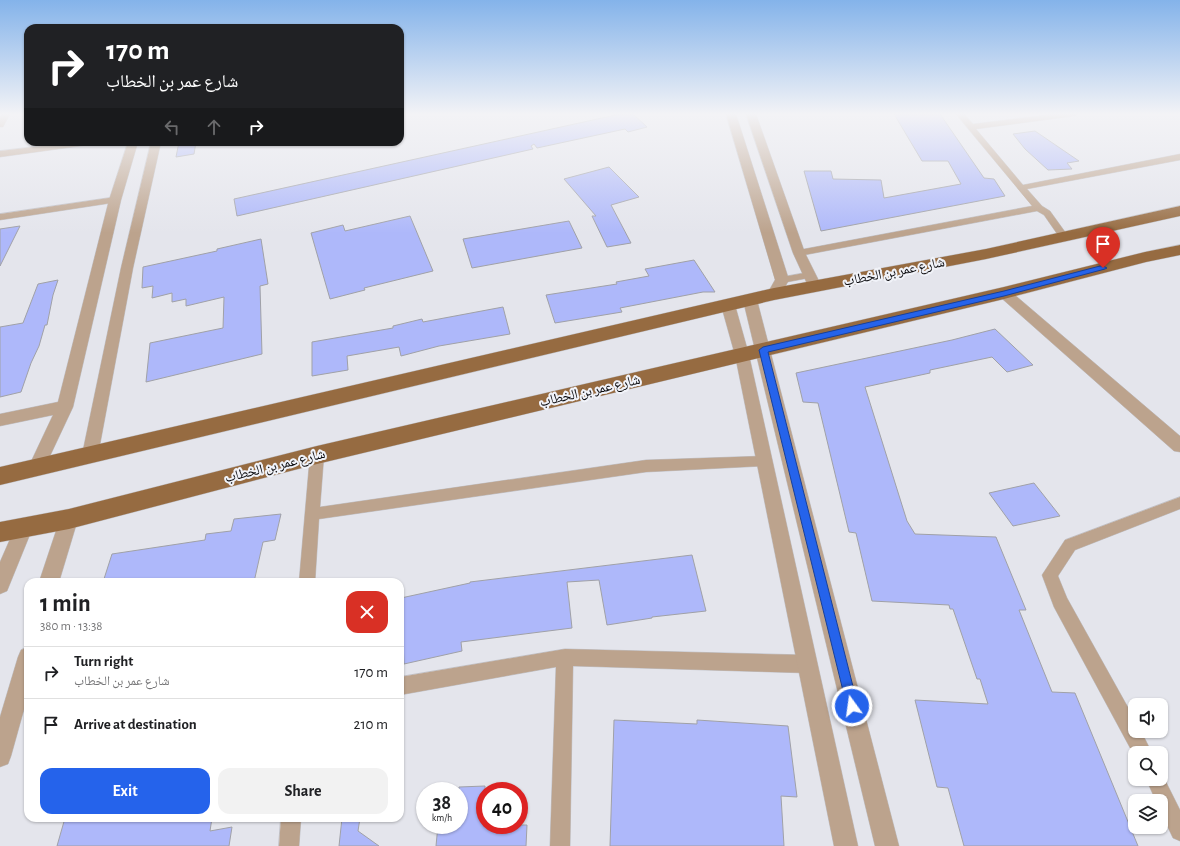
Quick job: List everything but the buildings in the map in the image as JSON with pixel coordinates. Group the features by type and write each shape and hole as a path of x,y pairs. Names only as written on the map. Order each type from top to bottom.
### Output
{"main road":[{"name":"شارع عمر بن الخطاب","path":"0,476 750,300 778,287 986,254 1180,210"},
{"name":"شارع عمر بن الخطاب","path":"0,532 69,518 317,455 1004,293 1145,257 1180,250"}],"street":[{"path":"36,468 65,407 115,200 129,153"},
{"path":"90,455 128,268 153,153"},
{"path":"742,153 778,287"},
{"path":"765,153 799,253 812,281"},
{"path":"992,153 1039,208 1047,213 1063,236"},
{"path":"1021,188 1180,157"},
{"path":"0,217 115,200"},
{"path":"799,253 1039,208"},
{"path":"1004,293 1180,446"},
{"path":"750,300 887,846"},
{"path":"728,305 742,355 846,846"},
{"path":"0,420 65,407"},
{"path":"307,578 317,455"},
{"path":"312,514 646,466 764,461"},
{"path":"1139,746 1060,602 1050,576 1070,546 1180,504"},
{"path":"50,578 69,518"},
{"path":"0,585 24,527"},
{"path":"404,685 565,657 807,664"},
{"path":"560,846 565,657"},
{"path":"0,756 24,671"},
{"path":"1158,786 1180,831"},
{"path":"289,846 291,822"}],"route":[{"path":"852,706 763,350 1103,268"}]}
